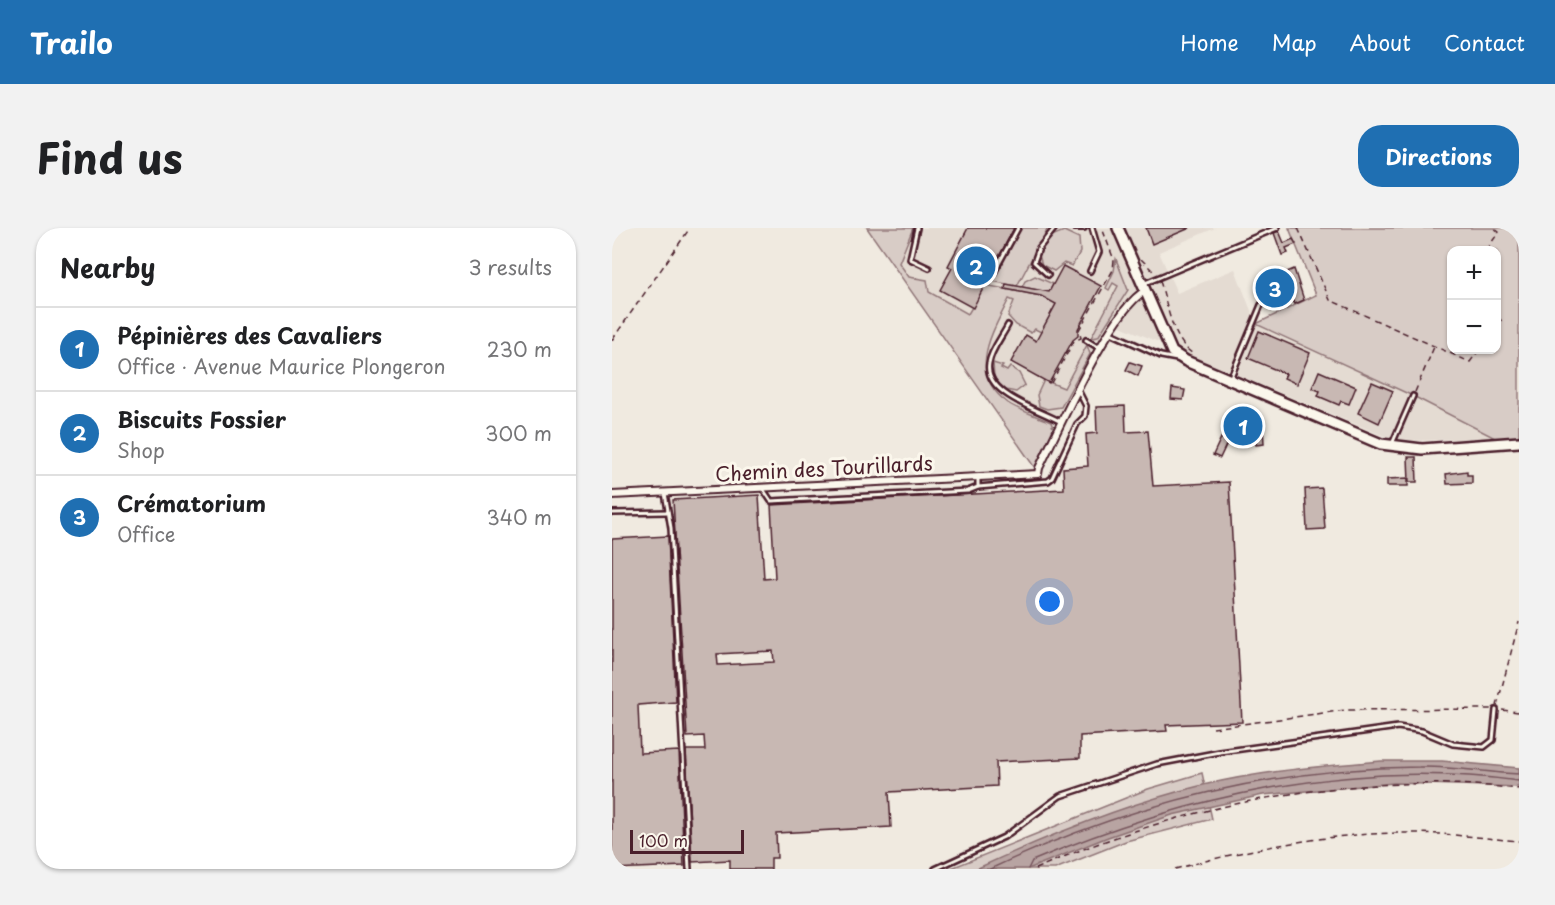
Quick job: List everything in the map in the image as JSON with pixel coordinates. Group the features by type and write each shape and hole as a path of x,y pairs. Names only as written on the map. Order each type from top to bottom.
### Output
{"street":[{"path":"1118,228 1172,352 1182,358 1368,440 1391,446 1422,449 1519,442"},
{"path":"1062,423 1100,349 1128,306 1144,288"},
{"name":"Chemin des Tourillards","path":"612,495 1038,474 1062,423"}],"lane":[{"path":"917,228 909,258 928,268"},
{"path":"991,278 1018,228"},
{"path":"1048,275 1034,262 1039,249 1055,228"},
{"path":"1075,228 1084,228"},
{"path":"1090,271 1099,252 1092,228"},
{"path":"1144,288 1158,277 1277,228"},
{"path":"1230,381 1261,305 1270,301"},
{"path":"1008,325 989,360 991,378 1003,393 1062,423"},
{"path":"1110,333 1161,356 1182,358"},
{"path":"1086,340 1100,349"},
{"path":"762,488 771,501 968,491 978,487 1048,481 1052,478 1077,424 1085,416 1086,406 1079,392"},
{"path":"1391,446 1413,396"},
{"path":"978,478 978,487"},
{"path":"665,493 671,528 688,869"},
{"path":"613,513 668,512"},
{"path":"935,869 1004,837 1060,796 1157,764 1220,752 1398,727 1422,731 1453,744 1484,747 1492,740 1496,710"}],"path":[{"path":"612,340 690,228"},
{"path":"1051,382 1074,341 1081,338 1079,330 1113,270 1114,260 1102,228"},
{"path":"1298,228 1330,300 1447,352"},
{"path":"1489,246 1499,232 1494,228"},
{"path":"1138,255 1158,277 1162,295 1184,349 1198,357"},
{"path":"1413,396 1434,346"},
{"path":"1452,354 1470,362 1476,354"},
{"path":"1496,710 1519,622"},
{"path":"1213,728 1346,710 1519,712"},
{"path":"1035,869 1138,830 1273,796 1322,790 1419,784 1519,789"},
{"path":"1175,869 1239,851 1364,834 1403,833 1519,841"}],"shaded area":[{"path":"867,228 1215,228 1159,252 1177,293 1235,269 1256,324 1413,396 1495,438 1407,441 1391,439 1118,325 1035,468"},
{"path":"867,228 913,228 899,263 909,277 927,280 929,292 968,314 985,285 1046,297 1056,304 1041,332 1035,329 1031,333 1016,325 1008,316 1014,301 1009,299 986,352 985,366 988,379 995,391 1013,406 1051,422 1055,434 1035,468"},
{"path":"1021,228 1048,228 1017,286 991,281"},
{"path":"1289,228 1519,228 1519,437 1495,438 1413,396 1256,324 1316,295"},
{"path":"1064,231 1079,238 1080,252 1072,266 1064,263 1054,271 1042,265 1039,255 1049,237"},
{"path":"1116,259 1128,290 1098,337 1091,338 1118,286 1113,283 1109,290 1106,288 1114,271"},
{"path":"1035,276 1053,284 1049,292 1022,287 1025,281"},
{"path":"1087,345 1090,354 1061,407 1047,409 1039,406 1037,395 1044,380 1064,388"},
{"path":"993,363 1003,366 1001,368 1007,371 1010,367 1019,373 1025,385 1016,392 1001,389 994,377"},
{"path":"1202,773 1212,819 1126,841 1055,869 949,869 1148,789"}],"water":[{"path":"1381,761 1442,761 1519,768 1519,787 1394,783 1263,795 1172,815 1108,837 1028,869 976,869 1088,821 1145,801 1203,785 1269,773"}],"building":[{"path":"968,228 1014,228 973,308 940,290 952,268 948,266"},
{"path":"1146,228 1190,228 1152,244"},
{"path":"1279,231 1284,243 1293,239 1296,244 1286,248 1288,253 1282,255 1274,233"},
{"path":"1063,266 1101,286 1078,329 1078,336 1073,340 1049,383 1011,362 1026,335 1036,341 1056,304 1041,296 1005,289 1006,284 1049,292"},
{"path":"1294,269 1304,300 1295,304 1290,297 1281,300 1276,294 1269,296 1267,291 1261,294 1257,285"},
{"path":"1259,331 1310,353 1297,384 1284,378 1286,374 1248,358"},
{"path":"1130,362 1142,366 1138,376 1126,370"},
{"path":"1319,371 1356,387 1349,404 1341,401 1339,405 1318,396 1320,391 1312,388"},
{"path":"1372,382 1393,391 1379,423 1358,413"},
{"path":"1172,388 1185,390 1183,400 1171,399"},
{"path":"1125,406 1126,432 1148,431 1153,486 1229,482 1242,722 1166,725 1167,731 1080,736 1080,758 996,762 997,786 889,792 891,827 776,833 777,858 771,858 771,869 730,869 730,860 692,862 686,750 705,750 704,736 687,737 673,500 759,495 764,579 775,578 771,505 1064,489 1063,468 1088,466 1086,434 1097,433 1096,407","holes":["773,651 774,662 718,665 717,654"]},
{"path":"1248,424 1248,427 1263,427 1264,444 1256,445 1256,438 1242,439 1239,437 1238,425"},
{"path":"1221,438 1228,441 1220,458 1213,455"},
{"path":"1408,457 1416,457 1417,482 1409,482"},
{"path":"1467,471 1467,475 1472,475 1472,483 1447,484 1446,474"},
{"path":"1408,478 1408,486 1387,486 1387,479"},
{"path":"1322,488 1325,529 1307,530 1305,489"},
{"path":"668,536 676,702 638,705 640,753 679,751 684,866 612,869 612,539"}],"place":[{"name":"Biscuits Fossier","path":"976,266"},
{"name":"Crématorium","path":"1275,288"},
{"name":"Pépinières des Cavaliers","path":"1243,426"}]}
